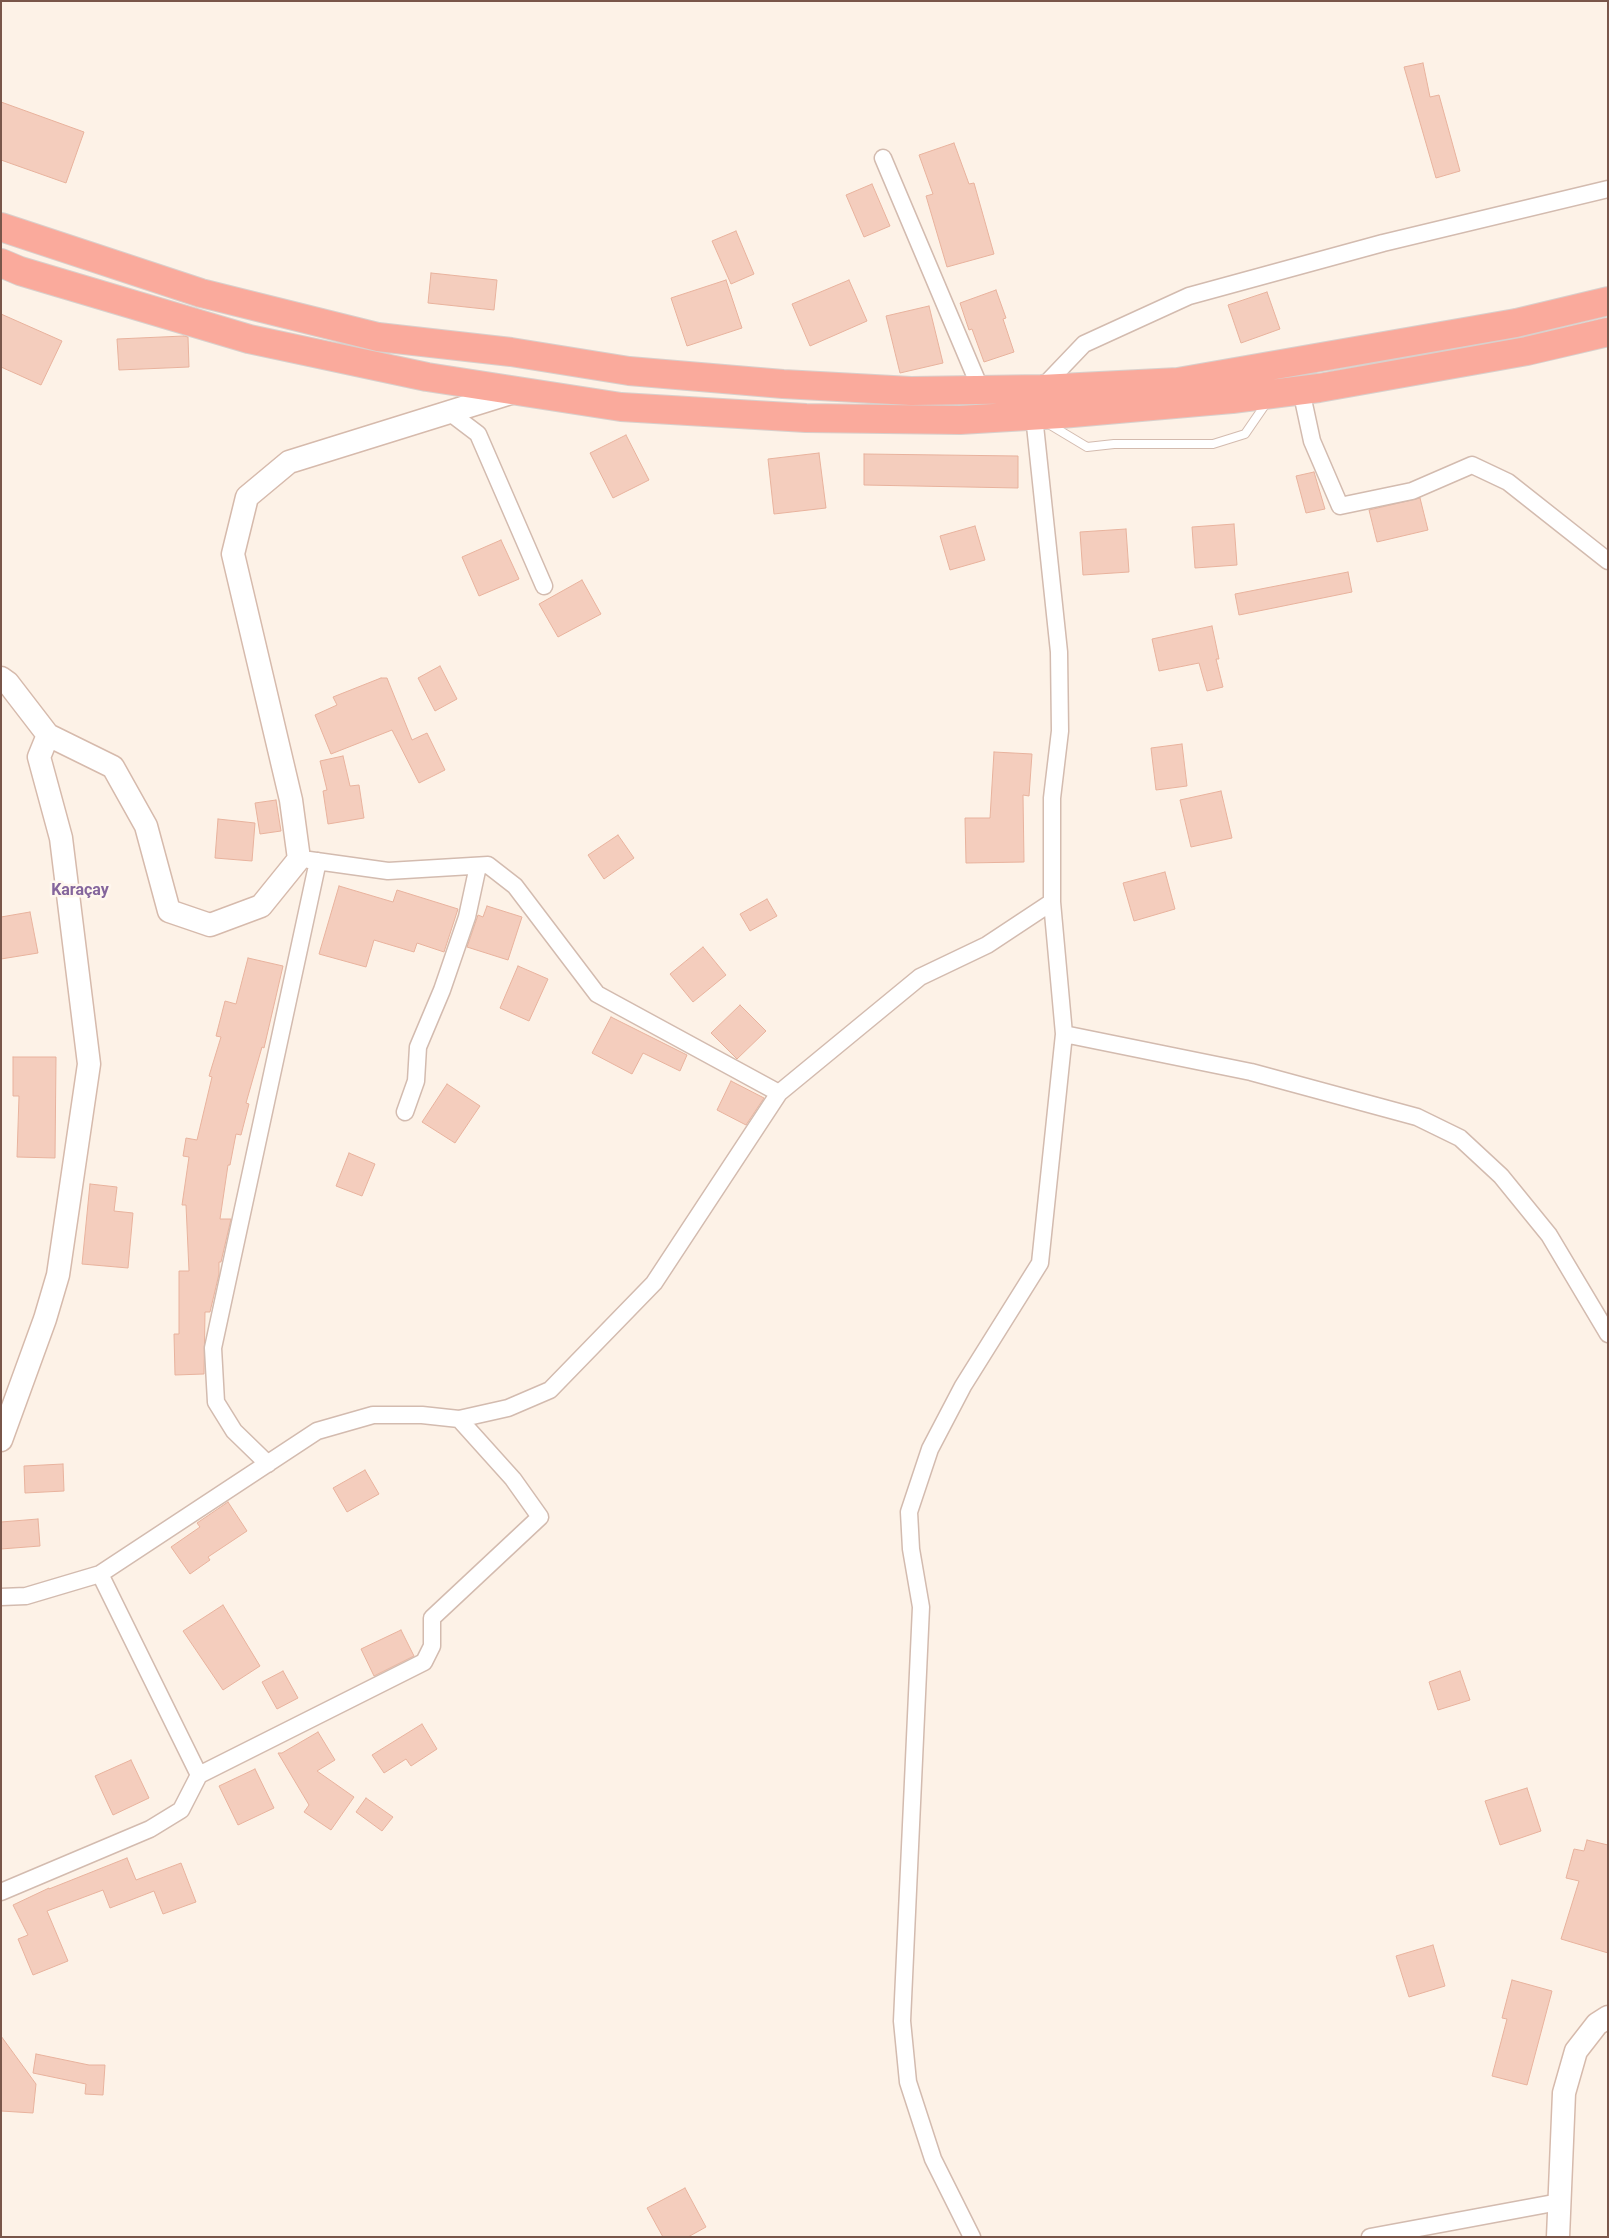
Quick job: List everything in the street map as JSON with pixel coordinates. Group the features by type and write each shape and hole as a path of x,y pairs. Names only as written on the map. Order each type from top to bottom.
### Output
{"highway":[{"path":"1,227 201,293 378,337 510,352 639,372 783,384 911,391 1178,382 1507,325 1608,301"},
{"path":"1,263 249,339 427,377 620,407 806,418 960,420 1034,416 1273,394 1527,351 1608,332"}],"street":[{"path":"883,158 981,390"},
{"path":"1041,388 1084,344 1189,296 1383,243 1608,189"},
{"path":"1301,390 1312,441 1340,506 1412,491 1472,465 1508,482 1608,561"},
{"path":"268,1464 234,1431 216,1402 213,1348 309,860 291,800 233,554 247,498 288,462 518,391"},
{"path":"449,412 478,434 544,586"},
{"path":"972,2237 933,2159 908,2082 902,2021 920,1607 911,1549 910,1512 930,1449 963,1386 1040,1263 1064,1034 1052,902 1052,798 1060,731 1059,652 1034,416"},
{"path":"1,678 8,683 48,735 113,767 146,826 169,911 210,926 261,906 309,860"},
{"path":"1,1440 45,1319 58,1275 89,1064 61,838 39,757 48,735"},
{"path":"309,860 388,871 488,865 515,886 597,994 779,1093"},
{"path":"405,1112 416,1081 418,1047 442,990 467,917 478,866"},
{"path":"1,1597 26,1596 100,1574 317,1431 374,1415 422,1415 459,1419 508,1408 550,1390 654,1283 779,1093 920,977 987,945 1052,902"},
{"path":"1064,1034 1251,1072 1418,1117 1460,1138 1501,1176 1548,1235 1608,1334"},
{"path":"1,1892 150,1829 181,1810 199,1776 424,1662 432,1646 432,1618 540,1517 513,1479 459,1419"},
{"path":"100,1574 199,1776"},
{"path":"1558,2237 1564,2093 1576,2051 1597,2024 1608,2017"},
{"path":"1370,2237 1560,2202"}],"lane":[{"path":"1034,416 1087,448 1114,444 1212,444 1244,434 1273,394"}],"building":[{"path":"1423,63 1430,97 1439,95 1460,171 1436,178 1404,67"},
{"path":"1,102 84,132 66,183 1,160"},
{"path":"954,143 969,184 974,183 994,254 947,267 926,196 933,194 919,155"},
{"path":"872,184 890,226 864,237 846,195"},
{"path":"736,231 754,274 731,284 712,241"},
{"path":"431,273 497,280 494,310 428,303"},
{"path":"726,280 742,328 687,346 671,298"},
{"path":"849,280 867,321 810,346 792,304"},
{"path":"996,290 1006,318 1003,319 1014,352 984,362 972,329 969,330 960,303"},
{"path":"1267,292 1280,329 1241,343 1228,305"},
{"path":"929,306 943,363 900,373 886,316"},
{"path":"1,314 62,341 41,385 1,367"},
{"path":"188,337 189,367 119,370 117,339"},
{"path":"626,435 649,480 613,498 590,453"},
{"path":"819,453 826,508 774,514 768,459"},
{"path":"864,454 1018,456 1018,488 864,485"},
{"path":"1314,472 1325,509 1306,513 1296,476"},
{"path":"1420,498 1428,530 1377,542 1369,510"},
{"path":"1234,524 1237,565 1195,568 1192,527"},
{"path":"975,526 985,560 950,570 940,536"},
{"path":"1126,529 1129,572 1083,575 1080,532"},
{"path":"501,540 519,579 479,596 462,557"},
{"path":"1348,572 1352,592 1239,615 1235,594"},
{"path":"582,580 601,614 558,637 539,604"},
{"path":"1212,626 1219,659 1216,659 1223,687 1207,691 1199,663 1159,671 1152,639"},
{"path":"440,666 457,699 435,711 418,678"},
{"path":"381,678 387,678 412,740 427,733 445,770 419,783 392,730 331,754 315,715 337,705 333,697"},
{"path":"1182,744 1187,786 1156,790 1151,748"},
{"path":"994,752 1032,754 1029,796 1023,795 1024,862 966,863 965,818 990,818"},
{"path":"343,756 350,786 359,785 364,818 328,824 323,791 327,790 320,761"},
{"path":"1221,791 1232,838 1191,847 1180,800"},
{"path":"276,800 281,831 260,834 255,803"},
{"path":"218,819 255,823 252,861 215,858"},
{"path":"618,835 634,858 604,879 588,855"},
{"path":"1165,872 1175,909 1134,921 1123,883"},
{"path":"339,886 393,902 397,890 458,909 444,952 417,943 414,952 374,940 366,967 319,954"},
{"path":"767,899 777,916 750,931 740,914"},
{"path":"487,906 522,917 508,960 467,947 478,915 483,917"},
{"path":"30,912 38,953 1,959 1,917"},
{"path":"703,947 726,975 693,1002 670,974"},
{"path":"248,958 283,966 264,1048 262,1047 246,1103 249,1104 241,1135 236,1134 230,1165 228,1165 220,1219 231,1219 221,1262 219,1262 219,1274 210,1312 205,1312 204,1374 175,1375 174,1334 179,1334 179,1271 189,1271 186,1205 182,1205 189,1157 183,1156 186,1138 197,1140 212,1077 209,1076 221,1037 216,1036 225,1001 236,1004"},
{"path":"518,966 548,979 529,1021 500,1008"},
{"path":"740,1005 766,1031 737,1059 711,1033"},
{"path":"611,1017 687,1055 680,1071 643,1053 632,1074 592,1053"},
{"path":"13,1057 56,1057 55,1158 17,1157 19,1096 13,1096"},
{"path":"731,1081 764,1098 746,1125 717,1110"},
{"path":"447,1084 480,1106 455,1143 422,1122"},
{"path":"349,1153 375,1164 362,1196 336,1186"},
{"path":"90,1184 117,1187 114,1211 133,1213 128,1268 82,1264"},
{"path":"63,1464 64,1491 25,1493 24,1466"},
{"path":"365,1470 379,1494 347,1512 333,1488"},
{"path":"228,1502 247,1531 208,1557 210,1560 190,1574 171,1547 200,1527 197,1523"},
{"path":"38,1519 40,1546 1,1549 1,1522"},
{"path":"223,1605 260,1666 223,1690 183,1631"},
{"path":"401,1630 414,1656 374,1676 361,1649"},
{"path":"283,1671 298,1698 277,1709 262,1682"},
{"path":"1460,1671 1470,1700 1438,1710 1429,1682"},
{"path":"422,1724 437,1749 411,1766 406,1759 384,1773 372,1755"},
{"path":"318,1732 335,1760 317,1771 354,1797 331,1830 304,1812 309,1805 278,1753 282,1753"},
{"path":"131,1760 149,1798 113,1815 95,1776"},
{"path":"255,1769 274,1808 238,1825 219,1786"},
{"path":"1527,1788 1541,1831 1500,1845 1485,1801"},
{"path":"366,1798 393,1817 382,1831 356,1812"},
{"path":"1587,1840 1608,1845 1608,1953 1561,1939 1579,1881 1566,1878 1574,1849 1584,1851"},
{"path":"127,1858 136,1880 181,1863 196,1902 163,1914 154,1891 110,1908 103,1890 47,1911 68,1961 33,1975 18,1939 28,1935 13,1905 49,1888"},
{"path":"1433,1945 1445,1986 1409,1997 1396,1956"},
{"path":"1512,1980 1552,1991 1527,2085 1492,2076 1507,2019 1502,2018"},
{"path":"1,2036 36,2084 33,2113 1,2111"},
{"path":"36,2054 89,2065 105,2065 103,2095 85,2094 86,2084 33,2073"},
{"path":"685,2188 706,2227 688,2237 663,2237 647,2208"}],"district":[{"name":"Karaçay","path":"80,891"}]}
